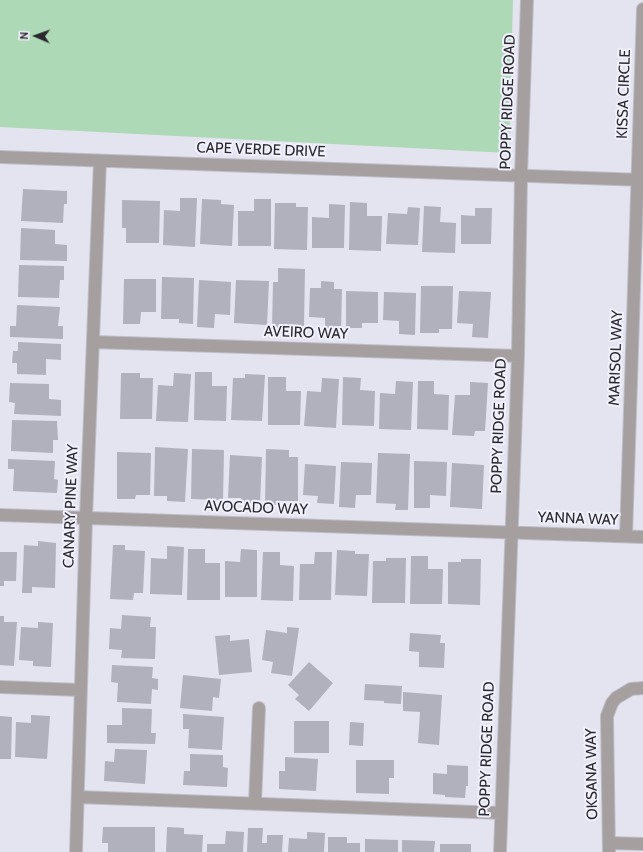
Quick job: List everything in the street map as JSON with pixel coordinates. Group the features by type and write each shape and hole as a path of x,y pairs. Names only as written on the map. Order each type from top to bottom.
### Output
{"street":[{"name":"POPPY RIDGE ROAD","path":"500,852 518,356 521,176 527,0"},
{"name":"KISSA CIRCLE","path":"640,180 643,10"},
{"name":"CAPE VERDE DRIVE","path":"0,157 640,180"},
{"name":"CANARY PINE WAY","path":"76,852 86,518 100,160"},
{"name":"MARISOL WAY","path":"626,536 637,362 640,180"},
{"name":"AVEIRO WAY","path":"93,342 518,356"},
{"name":"AVOCADO WAY","path":"0,515 512,532"},
{"name":"YANNA WAY","path":"512,532 643,537"},
{"path":"0,687 81,690"},
{"name":"OKSANA WAY","path":"609,847 607,716 612,703 623,692 631,689 643,688"},
{"path":"255,804 259,708"},
{"path":"78,797 501,813"},
{"path":"609,847 643,844"}],"green space":[{"path":"0,0 513,0 509,153 0,127"}],"building":[{"path":"23,189 67,191 67,204 64,204 63,223 21,221"},
{"path":"180,198 197,198 195,247 163,245 164,210 180,211"},
{"path":"202,199 221,200 221,204 234,205 232,246 200,244"},
{"path":"254,199 271,199 271,246 238,246 238,211 254,211"},
{"path":"122,200 160,201 159,243 126,243 126,228 122,228"},
{"path":"350,202 367,203 367,216 382,216 381,251 349,250"},
{"path":"275,203 296,203 296,207 308,207 307,250 274,249"},
{"path":"329,204 345,205 344,248 312,248 312,217 329,218"},
{"path":"424,206 441,207 440,222 456,223 455,253 422,252"},
{"path":"408,207 420,208 418,245 386,244 388,213 407,214"},
{"path":"475,208 492,208 491,244 461,244 461,215 475,216"},
{"path":"21,228 55,230 55,244 67,245 67,261 20,260"},
{"path":"19,265 64,266 64,280 60,280 59,298 18,297"},
{"path":"278,268 305,269 304,326 291,325 291,330 272,329 273,282 278,282"},
{"path":"162,277 194,278 193,324 179,323 179,319 161,319"},
{"path":"124,279 156,279 156,312 141,312 140,324 123,324"},
{"path":"199,280 231,282 230,315 215,314 214,328 197,327"},
{"path":"236,280 269,281 267,325 234,323"},
{"path":"321,281 334,282 334,289 342,289 341,332 325,332 325,318 309,317 310,288 321,288"},
{"path":"421,286 453,286 452,329 439,329 439,333 420,333"},
{"path":"346,291 378,292 378,323 362,323 362,328 346,328"},
{"path":"459,291 491,292 488,338 472,337 473,324 457,323"},
{"path":"384,292 416,293 415,335 399,334 399,321 383,320"},
{"path":"17,305 60,307 58,326 63,326 63,339 10,337 10,326 16,326"},
{"path":"18,342 61,344 61,360 46,359 46,375 17,374 17,363 12,363 13,351 18,351"},
{"path":"195,372 212,372 212,386 227,386 226,421 194,420"},
{"path":"121,373 140,373 140,378 153,378 152,419 120,419"},
{"path":"174,373 191,374 188,422 156,421 158,385 173,386"},
{"path":"245,374 265,375 262,421 231,420 233,378 245,378"},
{"path":"268,377 286,377 286,391 301,391 300,425 268,425"},
{"path":"343,377 361,378 360,390 375,391 374,426 342,425"},
{"path":"322,378 339,379 336,428 304,426 307,391 321,392"},
{"path":"396,381 413,382 411,430 379,429 380,393 395,394"},
{"path":"418,381 434,381 434,394 449,395 448,430 417,429"},
{"path":"470,382 488,383 485,431 475,431 474,436 452,435 455,395 470,395"},
{"path":"10,383 49,384 49,399 61,400 61,416 14,414 15,403 9,402"},
{"path":"12,420 57,421 58,440 53,440 53,453 11,451"},
{"path":"155,447 188,449 185,502 167,501 167,496 154,496"},
{"path":"192,449 224,450 223,500 191,499"},
{"path":"266,449 289,450 289,457 298,457 298,501 278,501 277,505 265,505"},
{"path":"117,452 151,453 150,495 136,495 135,499 117,499"},
{"path":"378,453 410,454 408,510 395,510 396,504 376,503"},
{"path":"230,455 262,457 260,504 241,503 241,498 228,498"},
{"path":"8,459 55,461 54,479 58,480 57,493 13,491 14,469 8,469"},
{"path":"414,461 447,462 446,496 430,495 430,508 414,508"},
{"path":"341,462 372,463 371,495 356,495 355,508 339,507"},
{"path":"452,463 484,465 482,509 450,507"},
{"path":"305,464 336,466 334,504 317,503 318,496 303,495"},
{"path":"38,541 56,543 55,588 32,587 32,593 22,593 24,545 38,546"},
{"path":"113,545 125,545 125,550 145,551 143,593 134,593 133,600 110,599"},
{"path":"167,546 184,547 182,595 150,594 151,558 167,559"},
{"path":"188,549 205,549 205,563 220,563 220,600 187,600"},
{"path":"241,549 257,550 257,597 225,597 225,561 240,562"},
{"path":"337,550 355,551 355,554 369,554 367,596 335,595"},
{"path":"0,552 17,552 16,581 4,581 4,586 0,586"},
{"path":"263,552 280,552 280,565 294,566 293,601 261,600"},
{"path":"315,552 332,552 331,600 299,600 300,564 314,564"},
{"path":"411,556 428,556 428,569 443,569 442,604 410,604"},
{"path":"386,558 406,558 405,603 372,603 373,561 386,561"},
{"path":"461,559 481,559 480,605 448,604 448,562 461,562"},
{"path":"122,615 151,617 150,627 156,627 155,659 121,658 122,650 109,649 110,628 121,629"},
{"path":"0,616 4,616 4,622 17,622 14,666 0,665"},
{"path":"38,622 53,623 51,667 33,666 33,661 19,660 21,627 38,628"},
{"path":"287,627 299,628 292,676 271,673 273,662 262,660 266,630 287,633"},
{"path":"410,633 441,635 440,643 445,643 444,668 419,667 419,652 409,651"},
{"path":"230,635 230,641 249,639 252,672 219,675 215,636"},
{"path":"309,662 333,683 309,711 295,699 299,695 288,685"},
{"path":"112,665 153,667 152,678 158,679 158,690 152,689 151,704 117,702 118,683 111,682"},
{"path":"183,675 221,679 219,698 213,697 212,711 180,708"},
{"path":"365,684 402,686 401,704 364,700"},
{"path":"403,692 442,695 439,745 418,743 420,712 403,711"},
{"path":"122,708 152,709 151,733 156,733 155,744 107,743 107,725 122,725"},
{"path":"183,714 224,717 222,750 188,748 189,729 183,729"},
{"path":"31,715 50,716 47,759 15,757 16,722 31,723"},
{"path":"0,716 12,717 11,759 0,759"},
{"path":"294,721 329,721 329,753 294,753"},
{"path":"350,722 364,723 363,746 349,745"},
{"path":"115,749 147,750 145,784 104,781 105,761 114,762"},
{"path":"190,754 223,755 223,767 228,768 227,787 183,785 184,771 190,771"},
{"path":"285,757 318,759 316,791 279,789 279,771 285,771"},
{"path":"356,760 394,760 394,778 389,778 389,794 356,793"},
{"path":"447,765 468,766 468,786 466,786 465,798 445,797 445,795 433,794 433,773 447,774"},
{"path":"103,827 155,827 155,852 108,852 108,843 102,843"},
{"path":"167,827 184,828 184,834 203,835 202,852 166,852"},
{"path":"248,828 263,828 262,843 267,843 267,835 283,835 282,852 247,852"},
{"path":"226,831 244,832 243,852 207,852 207,844 225,844"},
{"path":"307,832 325,833 324,852 288,852 289,838 307,839"},
{"path":"328,837 347,837 347,843 360,843 360,852 328,852"},
{"path":"365,839 398,840 398,852 365,852"},
{"path":"402,840 435,841 434,852 402,852"},
{"path":"440,844 471,844 471,852 440,852"}]}
